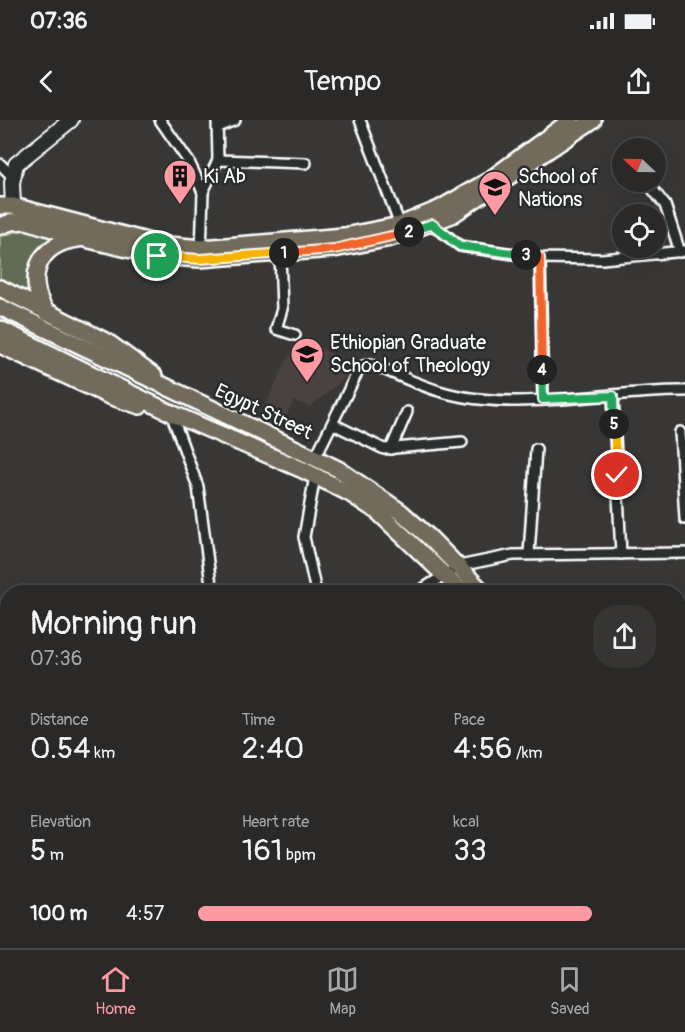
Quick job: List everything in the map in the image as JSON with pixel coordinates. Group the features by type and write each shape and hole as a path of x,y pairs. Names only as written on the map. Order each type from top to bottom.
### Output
{"main road":[{"path":"0,226 11,222 27,221 142,254 280,254 345,241 423,217 466,195 571,120"},
{"path":"6,206 201,254 391,238 452,215 593,120"},
{"path":"48,314 36,290 37,268 45,253 59,243 81,238"},
{"path":"0,288 124,352 149,371 164,387"},
{"name":"Egypt Street","path":"0,307 315,458 380,496 459,566 477,585"},
{"name":"Egypt Street","path":"0,329 169,411 315,476 378,513 455,585"},
{"path":"0,345 109,396 146,409 169,411"}],"street":[{"path":"6,206 13,177 22,158 71,120"},
{"path":"160,120 189,162 203,192"},
{"path":"201,254 203,192 218,160 218,124 235,120"},
{"path":"360,120 400,225"},
{"path":"218,160 306,163"},
{"path":"0,164 13,177"},
{"path":"432,224 460,246 540,258 602,259 682,251 665,206 654,192"},
{"path":"280,254 282,309 276,329 295,335"},
{"path":"540,258 543,399"},
{"path":"315,458 358,371 363,366 371,364 440,391 519,400 685,392"},
{"path":"613,396 621,554"},
{"path":"169,411 198,487 211,585"},
{"path":"391,450 407,412"},
{"path":"333,424 370,443 391,450 462,442"},
{"path":"680,432 685,519"},
{"path":"529,554 536,448"},
{"path":"314,585 304,537 315,476"},
{"path":"430,585 459,566 529,554 685,553"}],"shaded area":[{"name":"Ethiopian Graduate School of Theology","path":"298,338 359,366 310,407 294,401 283,421 262,412"}],"green space":[{"path":"25,229 60,238 49,244 35,297 0,282 0,237"}],"place":[{"name":"Ki Ab","path":"180,205"},
{"name":"School of Nations","path":"495,216"},
{"name":"Ethiopian Graduate School of Theology","path":"307,383"}],"route":[{"path":"157,256 200,259 334,249 391,238 432,224 460,246 540,258 543,399 613,396 617,475"}]}
